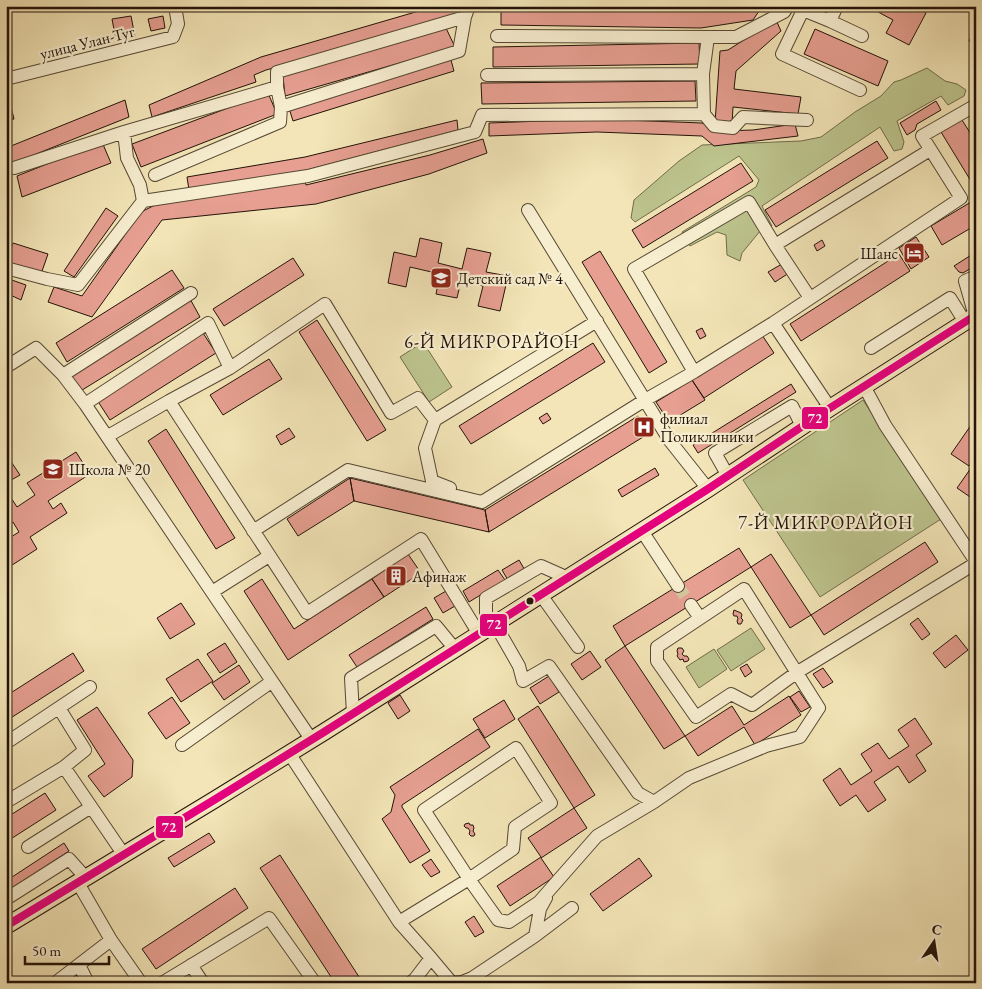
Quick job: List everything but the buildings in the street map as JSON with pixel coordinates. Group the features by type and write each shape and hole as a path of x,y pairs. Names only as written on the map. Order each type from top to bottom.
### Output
{"main road":[{"path":"6,926 455,650 972,318"}],"street":[{"name":"улица Улан-Туг","path":"6,79 173,37 178,24 175,6"},
{"path":"497,36 736,37 784,12 788,6"},
{"path":"830,21 837,6"},
{"path":"860,90 782,54 803,10 862,36"},
{"path":"155,174 280,122 277,72 467,12 459,51 280,107"},
{"path":"708,37 703,74 704,114 714,126 733,128 743,117 807,120"},
{"path":"487,75 703,74"},
{"path":"14,168 124,132 277,87"},
{"path":"253,531 348,470 482,502 773,323 961,198 922,136 976,105"},
{"path":"6,268 78,285 143,201 308,176 475,132 482,115 704,114"},
{"path":"124,132 128,158 140,185 143,201"},
{"path":"775,245 930,150"},
{"path":"694,372 634,269 749,202 810,298"},
{"path":"528,210 670,441 708,489"},
{"path":"972,318 966,281 976,276"},
{"path":"63,375 191,293"},
{"path":"871,348 950,298 972,318"},
{"path":"108,436 230,368 325,304 391,414 418,398 435,420"},
{"path":"482,502 432,481 425,448 435,420 597,320"},
{"path":"85,404 208,323 230,368"},
{"path":"773,323 830,408"},
{"path":"6,367 36,348 63,375 108,436 310,739"},
{"path":"399,922 469,879 513,849 515,827 551,803 516,748 424,810 469,879 498,920 509,922 539,902 597,836 654,802 689,778 766,746 800,737 819,708 796,673 744,589 657,647 657,661 696,717 731,694 752,705 796,673 976,562 886,425 864,386"},
{"path":"169,401 307,613 421,539 486,629 519,666 522,681 549,666 638,793 654,802"},
{"path":"728,476 715,453 792,406 802,426"},
{"path":"642,531 678,586"},
{"path":"212,592 269,556"},
{"path":"486,629 486,598 541,566 568,578"},
{"path":"541,595 578,647"},
{"path":"691,605 700,618"},
{"path":"352,714 351,678 436,626 455,650"},
{"path":"182,745 271,682"},
{"path":"6,743 90,687"},
{"path":"6,802 64,768 85,750 59,708"},
{"path":"289,753 399,922 452,983 472,978 535,936 572,908"},
{"path":"64,768 124,855"},
{"path":"28,847 91,807"},
{"path":"6,900 69,859 82,880 111,940 141,983"},
{"path":"535,936 540,909 549,892"},
{"path":"162,983 269,918 315,983"},
{"path":"56,983 111,940"},
{"path":"410,983 432,958"},
{"path":"79,965 88,983"},
{"path":"191,965 203,983"}],"green space":[{"path":"927,68 945,81 957,84 966,90 964,96 948,105 941,96 897,121 904,142 902,149 894,151 880,127 762,206 772,226 761,230 742,253 740,261 727,255 726,235 717,232 690,246 682,232 756,187 759,180 739,156 635,222 631,218 634,200 679,161 702,145 801,141 821,137 881,96 894,82"},
{"path":"423,342 452,387 429,402 400,357"},
{"path":"863,400 941,519 820,597 743,480"},
{"path":"751,628 765,649 731,671 717,650"},
{"path":"714,649 727,669 699,688 686,667"}],"tunnel":[{"path":"678,586 691,605"}],"transit line":[{"name":"72","path":"6,926 324,732 708,489 830,408 976,315"}],"place":[{"name":"Шанс","path":"914,253"},
{"name":"Детский сад № 4","path":"441,278"},
{"name":"филиал Поликлиники","path":"644,427"},
{"name":"Школа № 20","path":"53,469"},
{"name":"Афинаж","path":"396,576"}],"district":[{"name":"6-Й МИКРОРАЙОН","path":"492,342"},
{"name":"7-Й МИКРОРАЙОН","path":"826,523"}]}
